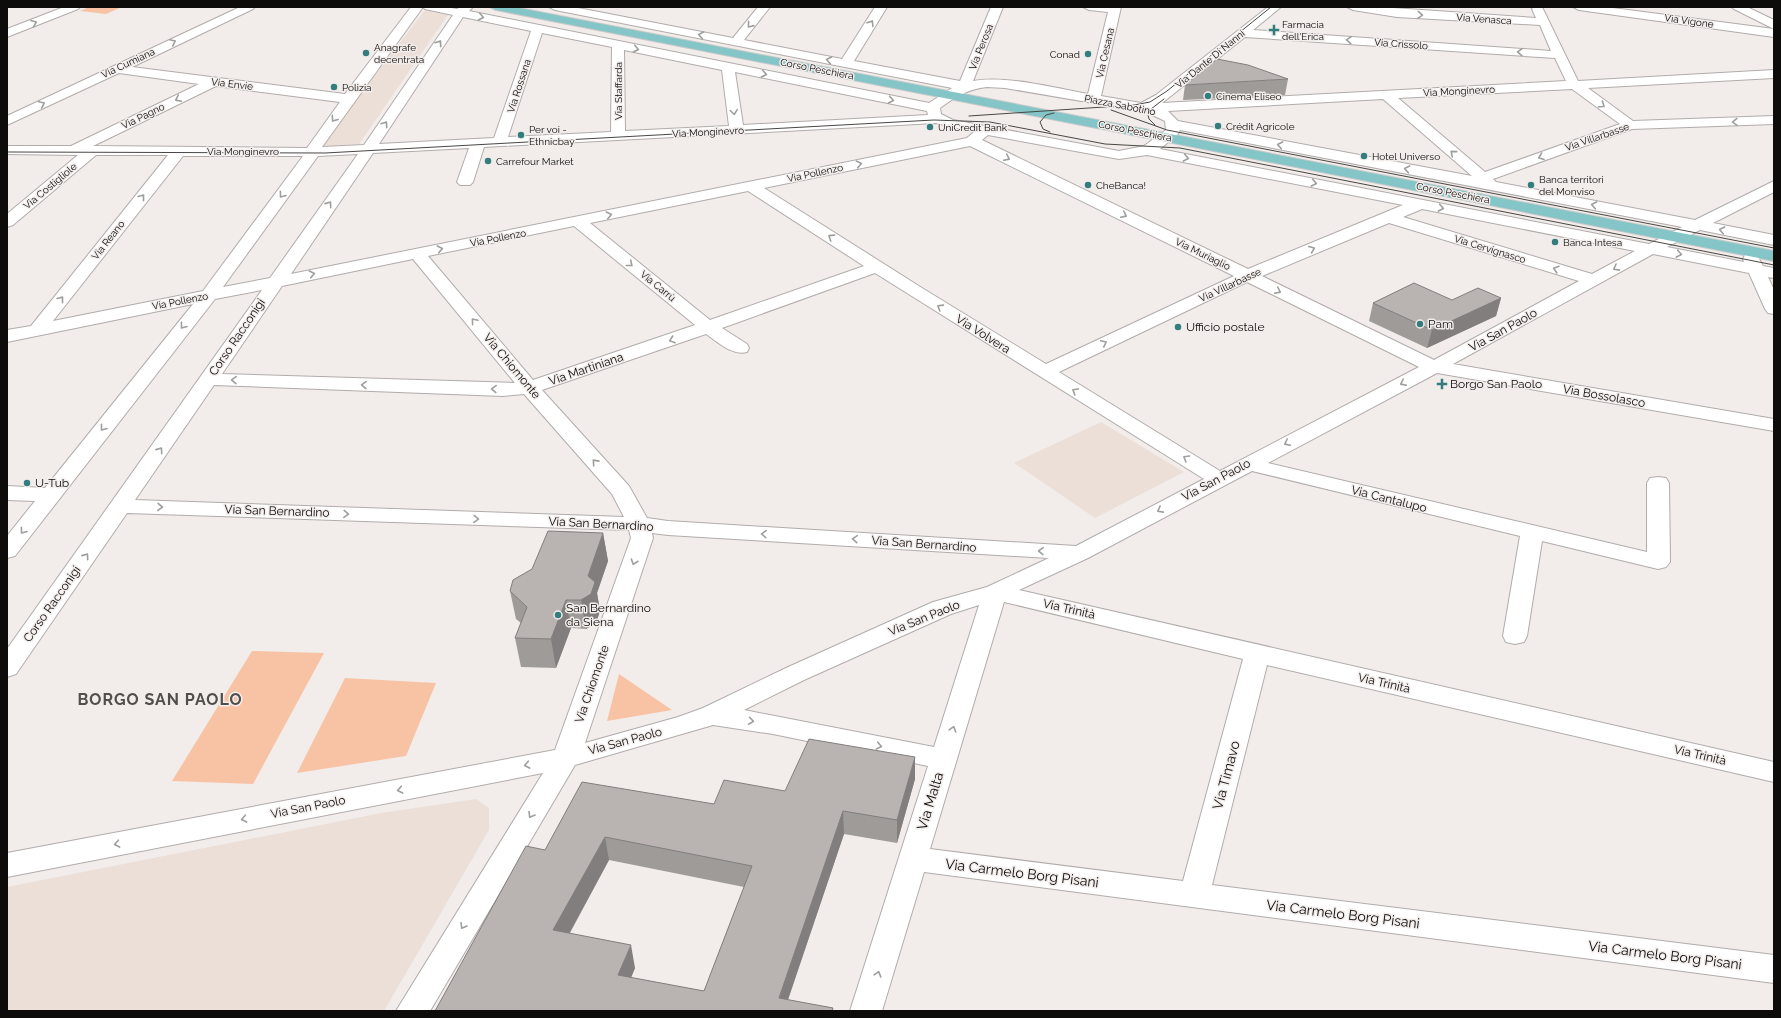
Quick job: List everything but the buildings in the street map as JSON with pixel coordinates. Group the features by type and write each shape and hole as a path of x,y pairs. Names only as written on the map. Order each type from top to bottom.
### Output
{"main road":[{"name":"Corso Peschiera","path":"496,7 1774,256"}],"street":[{"path":"7,33 74,7"},
{"name":"Via Cumiana","path":"7,120 249,7"},
{"path":"7,551 49,495 208,296 310,158 312,152 349,99 417,7"},
{"name":"Corso Peschiera","path":"429,7 463,10 538,28 728,67 936,113"},
{"name":"Corso Peschiera","path":"555,7 964,86"},
{"path":"736,42 764,7"},
{"path":"846,63 881,7"},
{"name":"Via Perosa","path":"964,86 973,68 997,7"},
{"path":"1089,7 1115,8"},
{"name":"Via Dante Di Nanni","path":"1143,108 1162,98 1275,7"},
{"name":"Via Venasca","path":"1353,7 1397,13 1544,22"},
{"path":"1537,7 1574,84 1630,125"},
{"name":"Via Vigone","path":"1579,7 1774,33"},
{"path":"1738,7 1774,25"},
{"name":"Via Cesana","path":"1094,99 1115,8"},
{"name":"Corso Racconigi","path":"7,668 209,379 274,282 368,150 463,10"},
{"name":"Via Rossana","path":"499,143 538,28"},
{"name":"Via Crissolo","path":"1242,33 1559,55"},
{"name":"Via Staffarda","path":"618,45 618,137"},
{"path":"728,67 737,130"},
{"name":"Via Envie","path":"116,69 349,99"},
{"name":"Via Monginevro","path":"1143,108 1774,74"},
{"path":"1751,75 1774,88"},
{"name":"Via Pagno","path":"74,150 213,82"},
{"name":"Piazza Sabotino","path":"936,113 948,95 964,86 979,83 1005,84 1143,108 1162,113 1174,124"},
{"path":"1386,95 1483,182"},
{"path":"936,113 947,122 1107,154 1132,154 1148,151 1154,148 1173,131 1174,124"},
{"name":"Via Monginevro","path":"7,150 312,152 368,150 737,130 936,113"},
{"name":"Via Villarbasse","path":"1483,182 1630,125 1774,120"},
{"name":"Corso Peschiera","path":"1174,124 1483,182 1774,240"},
{"name":"Via Pollenzo","path":"7,336 972,141 985,130"},
{"name":"Via Muriaglio","path":"972,141 1434,367"},
{"path":"465,182 478,144"},
{"name":"Via Costigliole","path":"7,222 93,150"},
{"name":"Via Reano","path":"37,330 179,151"},
{"name":"Corso Peschiera","path":"1148,151 1774,273"},
{"name":"Via Volvera","path":"750,186 1044,372 1219,479"},
{"name":"Via San Paolo","path":"7,865 566,758 684,725 712,715 795,674 942,608 995,592 1080,553 1434,367 1651,249 1774,186"},
{"name":"Via Villarbasse","path":"1044,372 1247,276 1420,204"},
{"name":"Via Cervignasco","path":"1388,217 1593,280"},
{"name":"Via Carrù","path":"578,221 708,327 740,348"},
{"path":"1740,234 1755,270 1774,309"},
{"name":"Via Chiomonte","path":"412,1011 566,758 642,538 639,524 621,492 529,388 418,254"},
{"name":"Via Martiniana","path":"209,379 503,390 529,388 877,267"},
{"name":"Via Bossolasco","path":"1434,367 1774,425"},
{"name":"Via Cantalupo","path":"1247,464 1658,562 1658,483"},
{"path":"7,493 49,495"},
{"name":"Via San Bernardino","path":"121,506 639,524 668,528 1080,553"},
{"path":"1515,636 1532,533"},
{"name":"Via Trinità","path":"995,592 1257,654 1774,772"},
{"name":"Via Malta","path":"866,1011 995,592"},
{"name":"Via Timavo","path":"1194,895 1257,654"},
{"path":"712,715 773,724 944,758"},
{"name":"Via Carmelo Borg Pisani","path":"913,859 1774,969"}],"shaded area":[{"path":"89,7 122,7 106,14 80,11"},
{"path":"425,10 448,15 359,144 321,146"},
{"path":"1101,422 1184,472 1095,518 1014,463"},
{"path":"252,651 324,653 253,784 172,781"},
{"path":"619,674 672,710 607,721"},
{"path":"345,678 436,683 406,756 297,773"},
{"path":"476,799 489,808 489,830 384,1011 7,1011 7,887 381,813"}],"tram line":[{"path":"969,116 1134,105 1150,102 1167,91 1271,7"},
{"path":"1155,125 1149,119 1148,115 1151,109 1164,99"},
{"path":"1111,110 1167,130 1774,248"},
{"path":"1050,132 1043,129 1040,122 1046,115 1054,113"},
{"path":"7,152 325,153 934,120 990,122 1105,144 1180,148 1774,265"}],"place":[{"name":"Farmacia dell'Erica","path":"1274,30"},
{"name":"Anagrafe decentrata","path":"366,53"},
{"name":"Conad","path":"1088,54"},
{"name":"Polizia","path":"334,87"},
{"name":"Cinema Eliseo","path":"1208,96"},
{"name":"Crédit Agricole","path":"1218,126"},
{"name":"UniCredit Bank","path":"930,127"},
{"name":"Per voi - Ethnicbay","path":"521,135"},
{"name":"Hotel Universo","path":"1364,156"},
{"name":"Carrefour Market","path":"488,161"},
{"name":"CheBanca!","path":"1088,185"},
{"name":"Banca territori del Monviso","path":"1531,185"},
{"name":"Banca Intesa","path":"1555,242"},
{"name":"Pam","path":"1420,324"},
{"name":"Ufficio postale","path":"1178,327"},
{"name":"Borgo San Paolo","path":"1442,384"},
{"name":"U-Tub","path":"27,483"},
{"name":"San Bernardino da Siena","path":"558,615"}],"district":[{"name":"BORGO SAN PAOLO","path":"160,699"}]}
